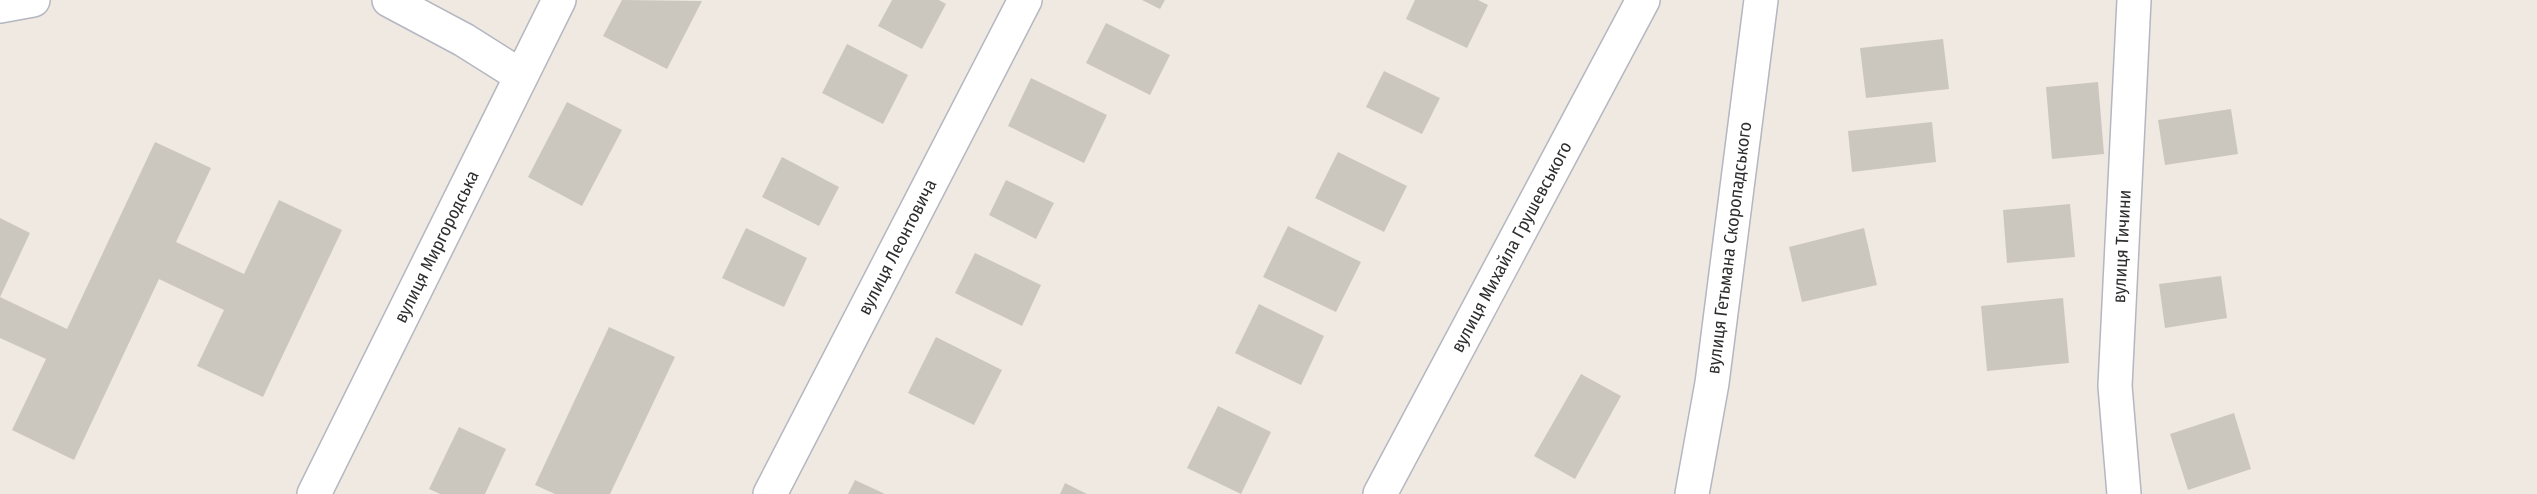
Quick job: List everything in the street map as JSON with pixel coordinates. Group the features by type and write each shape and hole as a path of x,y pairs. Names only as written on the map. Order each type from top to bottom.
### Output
{"street":[{"path":"0,6 33,0"},
{"path":"389,0 464,40 521,76"},
{"name":"вулиця Миргородська","path":"314,494 559,0"},
{"name":"вулиця Леонтовича","path":"770,494 1025,0"},
{"name":"вулиця Михайла Грушевського","path":"1380,494 1643,0"},
{"name":"вулиця Гетьмана Скоропадського","path":"1692,494 1712,383 1761,0"},
{"name":"вулиця Тичини","path":"2124,494 2115,386 2134,0"}],"building":[{"path":"622,0 702,1 667,69 603,36"},
{"path":"892,0 939,0 946,4 922,49 878,26"},
{"path":"1142,0 1165,0 1160,9"},
{"path":"1415,0 1478,0 1488,5 1467,48 1406,19"},
{"path":"1106,23 1170,55 1150,95 1086,63"},
{"path":"1943,39 1949,89 1866,98 1860,48"},
{"path":"847,44 908,75 883,124 822,93"},
{"path":"1384,71 1440,98 1422,134 1366,107"},
{"path":"1031,78 1107,115 1084,163 1008,126"},
{"path":"2098,82 2104,154 2052,159 2046,87"},
{"path":"567,102 622,130 582,206 528,177"},
{"path":"2231,109 2238,154 2165,165 2158,120"},
{"path":"1932,122 1936,162 1852,172 1848,131"},
{"path":"155,142 211,168 176,242 244,274 279,200 342,230 263,397 197,366 224,310 159,279 74,460 12,430 46,359 0,338 0,297 67,329"},
{"path":"1338,152 1407,186 1384,232 1315,198"},
{"path":"782,157 839,187 819,226 762,197"},
{"path":"1006,180 1054,203 1036,239 989,215"},
{"path":"2070,204 2075,257 2007,263 2003,210"},
{"path":"0,218 30,233 0,297"},
{"path":"1288,226 1361,262 1336,312 1263,277"},
{"path":"746,228 807,258 784,307 722,278"},
{"path":"1864,228 1877,285 1802,302 1789,247"},
{"path":"975,253 1041,285 1022,326 955,293"},
{"path":"2221,276 2227,318 2165,328 2159,284"},
{"path":"2063,298 2069,363 1987,371 1981,306"},
{"path":"1259,304 1324,336 1301,385 1235,353"},
{"path":"609,327 675,357 610,494 555,494 535,485"},
{"path":"936,337 1002,370 974,425 908,393"},
{"path":"1581,374 1621,396 1575,479 1534,456"},
{"path":"1218,406 1271,432 1241,494 1187,468"},
{"path":"2234,413 2251,469 2188,490 2170,434"},
{"path":"459,427 506,449 485,494 440,494 429,489"},
{"path":"855,480 885,494 848,494"},
{"path":"1065,483 1087,494 1060,494"}]}
